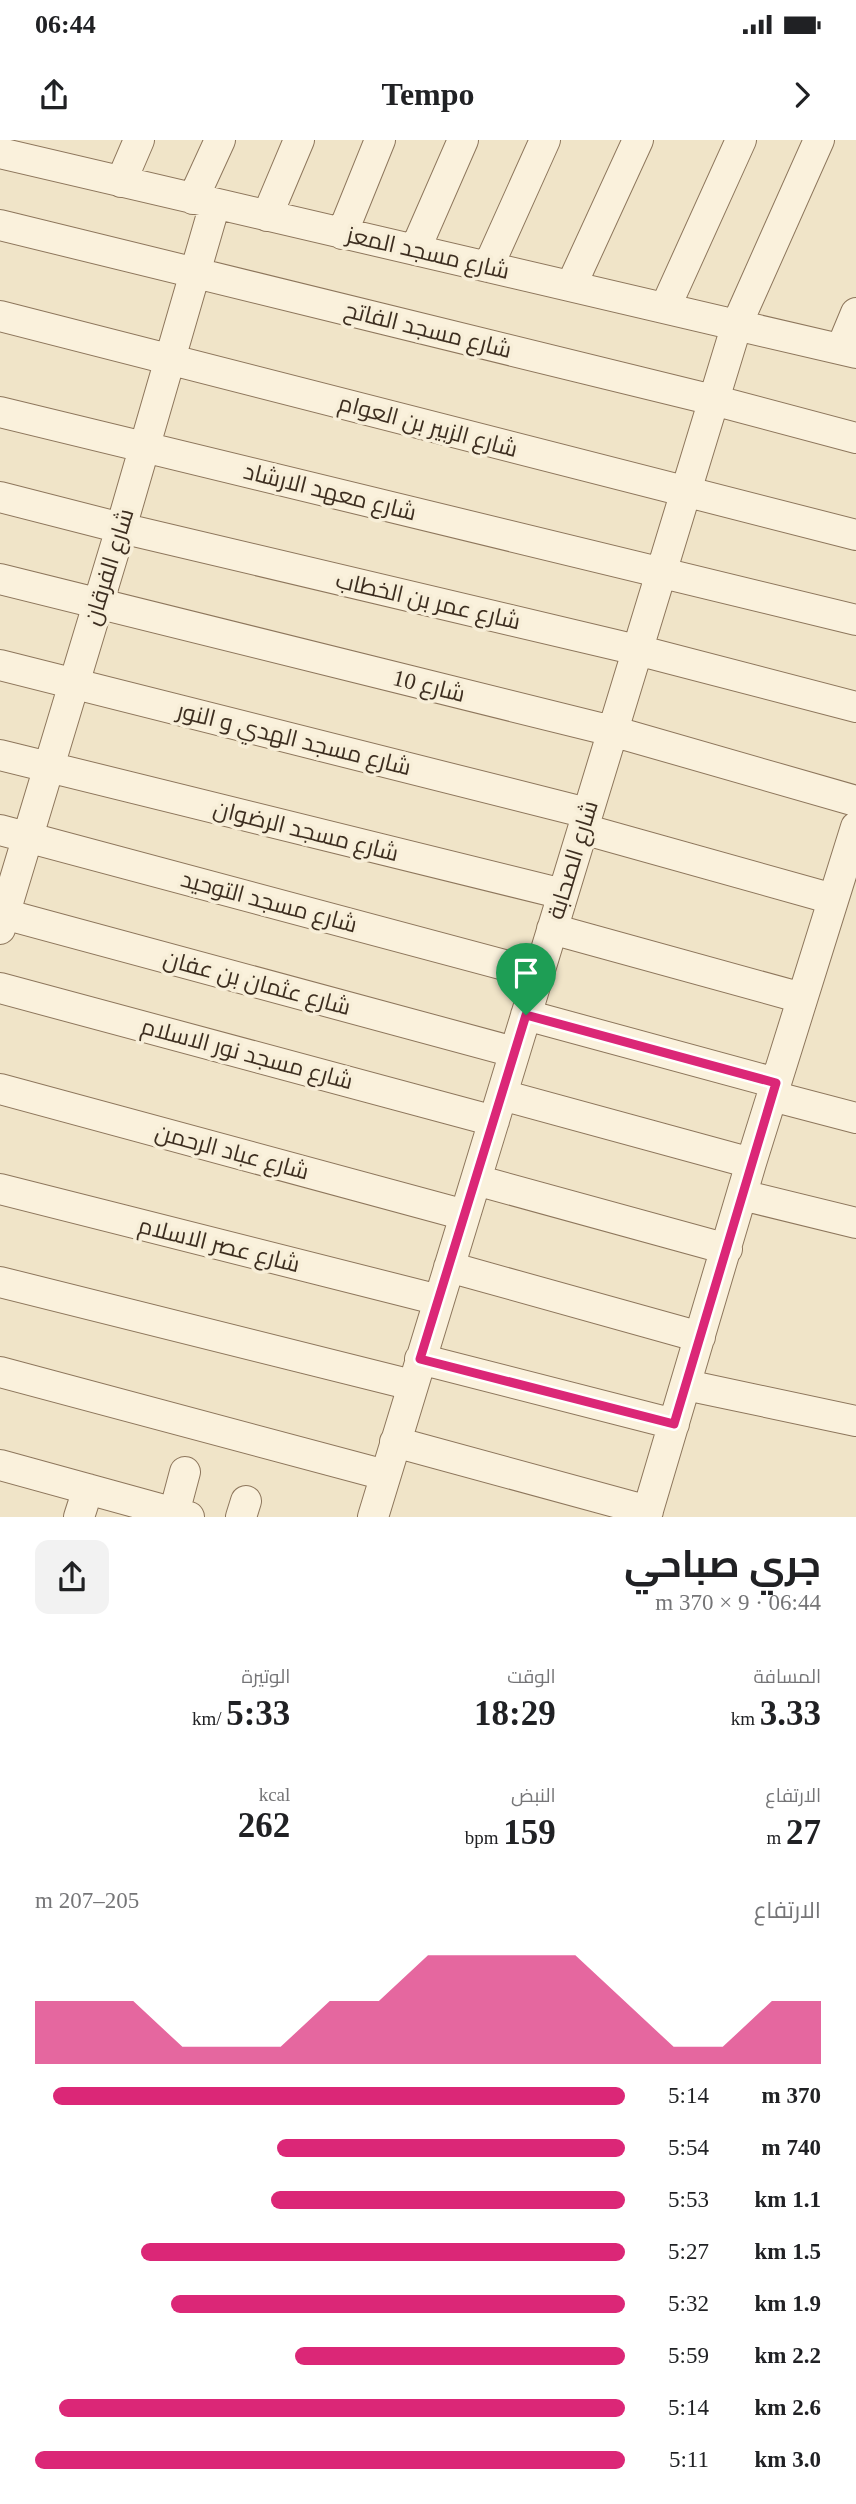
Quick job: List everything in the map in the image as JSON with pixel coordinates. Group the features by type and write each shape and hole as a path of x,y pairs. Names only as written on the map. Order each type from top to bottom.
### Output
{"street":[{"path":"121,182 139,140"},
{"name":"شارع الفرقان","path":"2,919 14,833 50,768 195,273 204,202 220,140"},
{"path":"267,216 299,140"},
{"path":"342,234 380,140"},
{"path":"415,250 463,140"},
{"path":"488,267 545,140"},
{"path":"571,286 638,140"},
{"path":"665,307 741,140"},
{"name":"شارع الصحابة","path":"373,1517 737,324 819,140"},
{"name":"شارع مسجد المعز","path":"0,153 51,152 121,182 848,351"},
{"name":"شارع مسجد الفاتح","path":"0,225 713,400 856,438"},
{"path":"848,351 856,313"},
{"name":"شارع الزبير بن العوام","path":"0,316 856,536"},
{"name":"شارع معهد الارشاد","path":"0,412 856,620"},
{"name":"شارع عمر بن الخطاب","path":"0,497 637,650 856,707"},
{"name":"شارع 10","path":"0,579 612,732 856,801"},
{"name":"شارع مسجد الهدي و النور","path":"0,666 585,821 833,899"},
{"name":"شارع مسجد الرضوان","path":"0,755 563,894"},
{"path":"395,1442 647,1514 751,1163 856,827"},
{"name":"شارع مسجد التوحيد","path":"14,833 538,974"},
{"name":"شارع عثمان بن عفان","path":"2,919 514,1052"},
{"path":"552,929 802,998"},
{"name":"شارع مسجد نور الاسلام","path":"0,988 498,1108 751,1163"},
{"path":"526,1015 774,1090 856,1118"},
{"name":"شارع عباد الرحمن","path":"0,1089 465,1215"},
{"path":"476,1180 727,1249"},
{"name":"شارع عصر الاسلام","path":"0,1189 439,1300"},
{"path":"742,1195 856,1223"},
{"path":"449,1267 700,1338"},
{"path":"0,1282 416,1372 674,1424"},
{"path":"0,1371 385,1475"},
{"path":"686,1385 856,1421"},
{"path":"0,1465 84,1503 178,1516 185,1472"}],"route":[{"path":"526,1015 776,1083 674,1424 420,1359 526,1015"}]}
